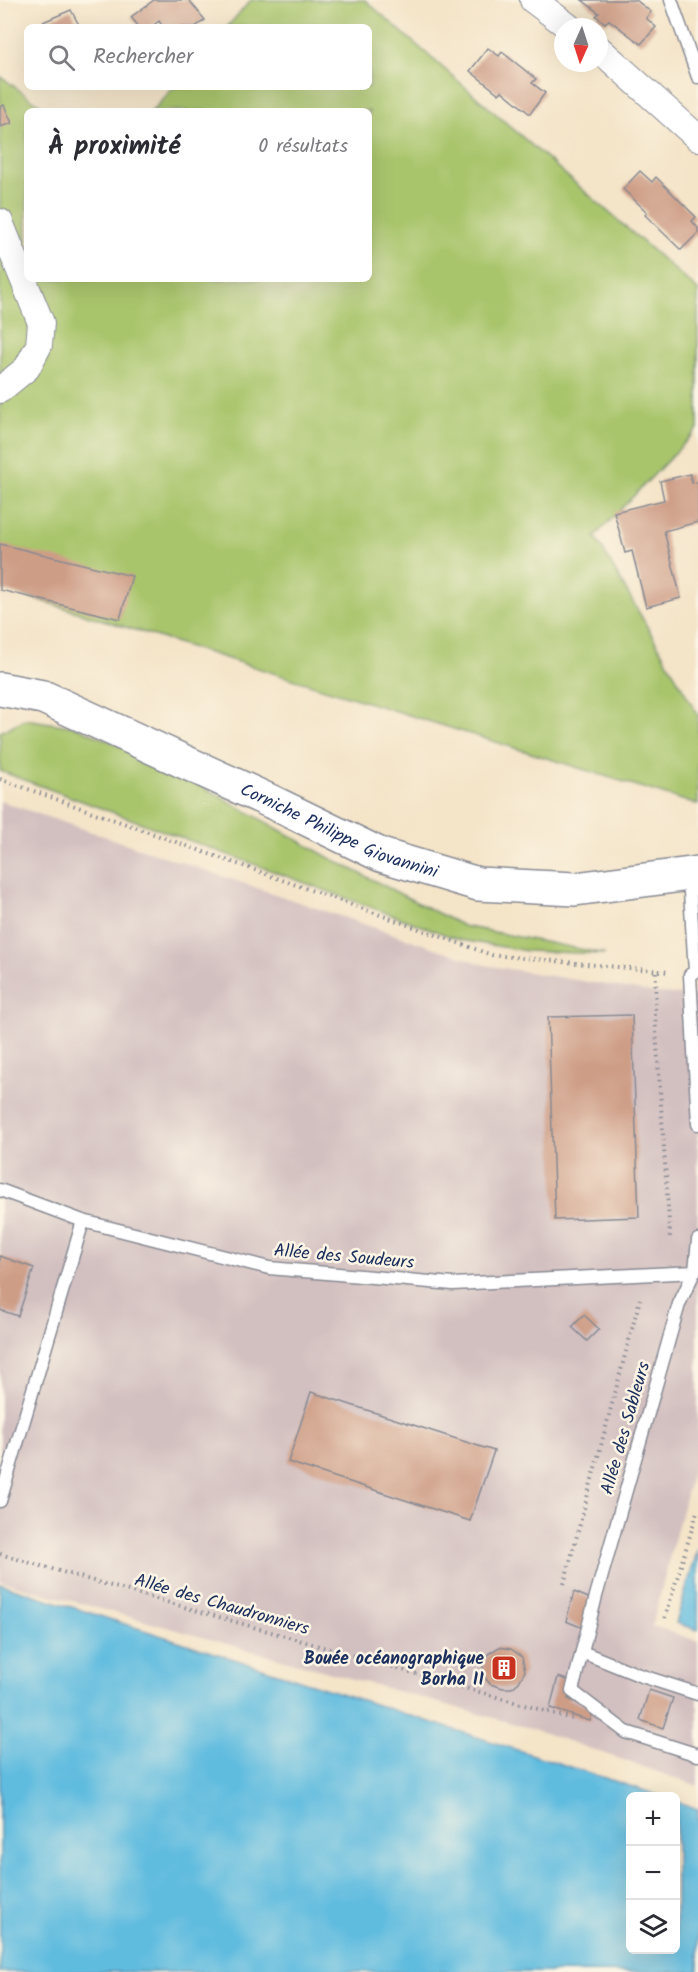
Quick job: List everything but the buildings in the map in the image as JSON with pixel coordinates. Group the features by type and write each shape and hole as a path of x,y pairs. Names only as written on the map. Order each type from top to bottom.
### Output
{"main road":[{"name":"Corniche Philippe Giovannini","path":"0,689 43,697 381,855 478,884 575,889 693,874"}],"street":[{"path":"532,0 557,18"},
{"path":"608,56 698,138"},
{"path":"0,222 24,281"},
{"path":"0,390 27,368 39,345 41,323 24,282"}],"lane":[{"path":"671,0 698,77"},
{"path":"693,874 695,972 690,975 698,1124"},
{"name":"Allée des Soudeurs","path":"0,1190 83,1221 269,1268 453,1284 696,1268"},
{"path":"0,1501 83,1221"},
{"name":"Allée des Sableurs","path":"698,1240 696,1268 679,1304 596,1596 572,1691 626,1732 698,1755"},
{"path":"582,1652 639,1675 698,1694"}],"path":[{"path":"0,779 492,955 656,972 695,972"},
{"path":"656,972 655,1016 670,1237"},
{"path":"564,1584 640,1299"},
{"path":"665,1618 698,1509"},
{"name":"Allée des Chaudronniers","path":"0,1554 540,1710"}],"shaded area":[{"path":"0,801 485,965 655,993 698,996 698,1448 652,1626 698,1641 698,1786 533,1729 0,1581"}],"green space":[{"path":"251,0 365,0 698,290 698,429 595,536 698,715 698,805 0,588 0,76 44,108 24,108 24,282 372,282 372,108 155,108 171,90 372,90 372,24 230,24"},
{"path":"25,719 76,727 155,760 328,857 463,926 605,954 527,951 460,940 0,771 0,732"}],"water":[{"path":"698,1549 698,1630 676,1623"},
{"path":"0,1584 649,1792 626,1792 626,1954 680,1954 680,1802 698,1809 698,1972 0,1972"}],"place":[{"name":"Bouée océanographique Borha II","path":"504,1668"}]}
